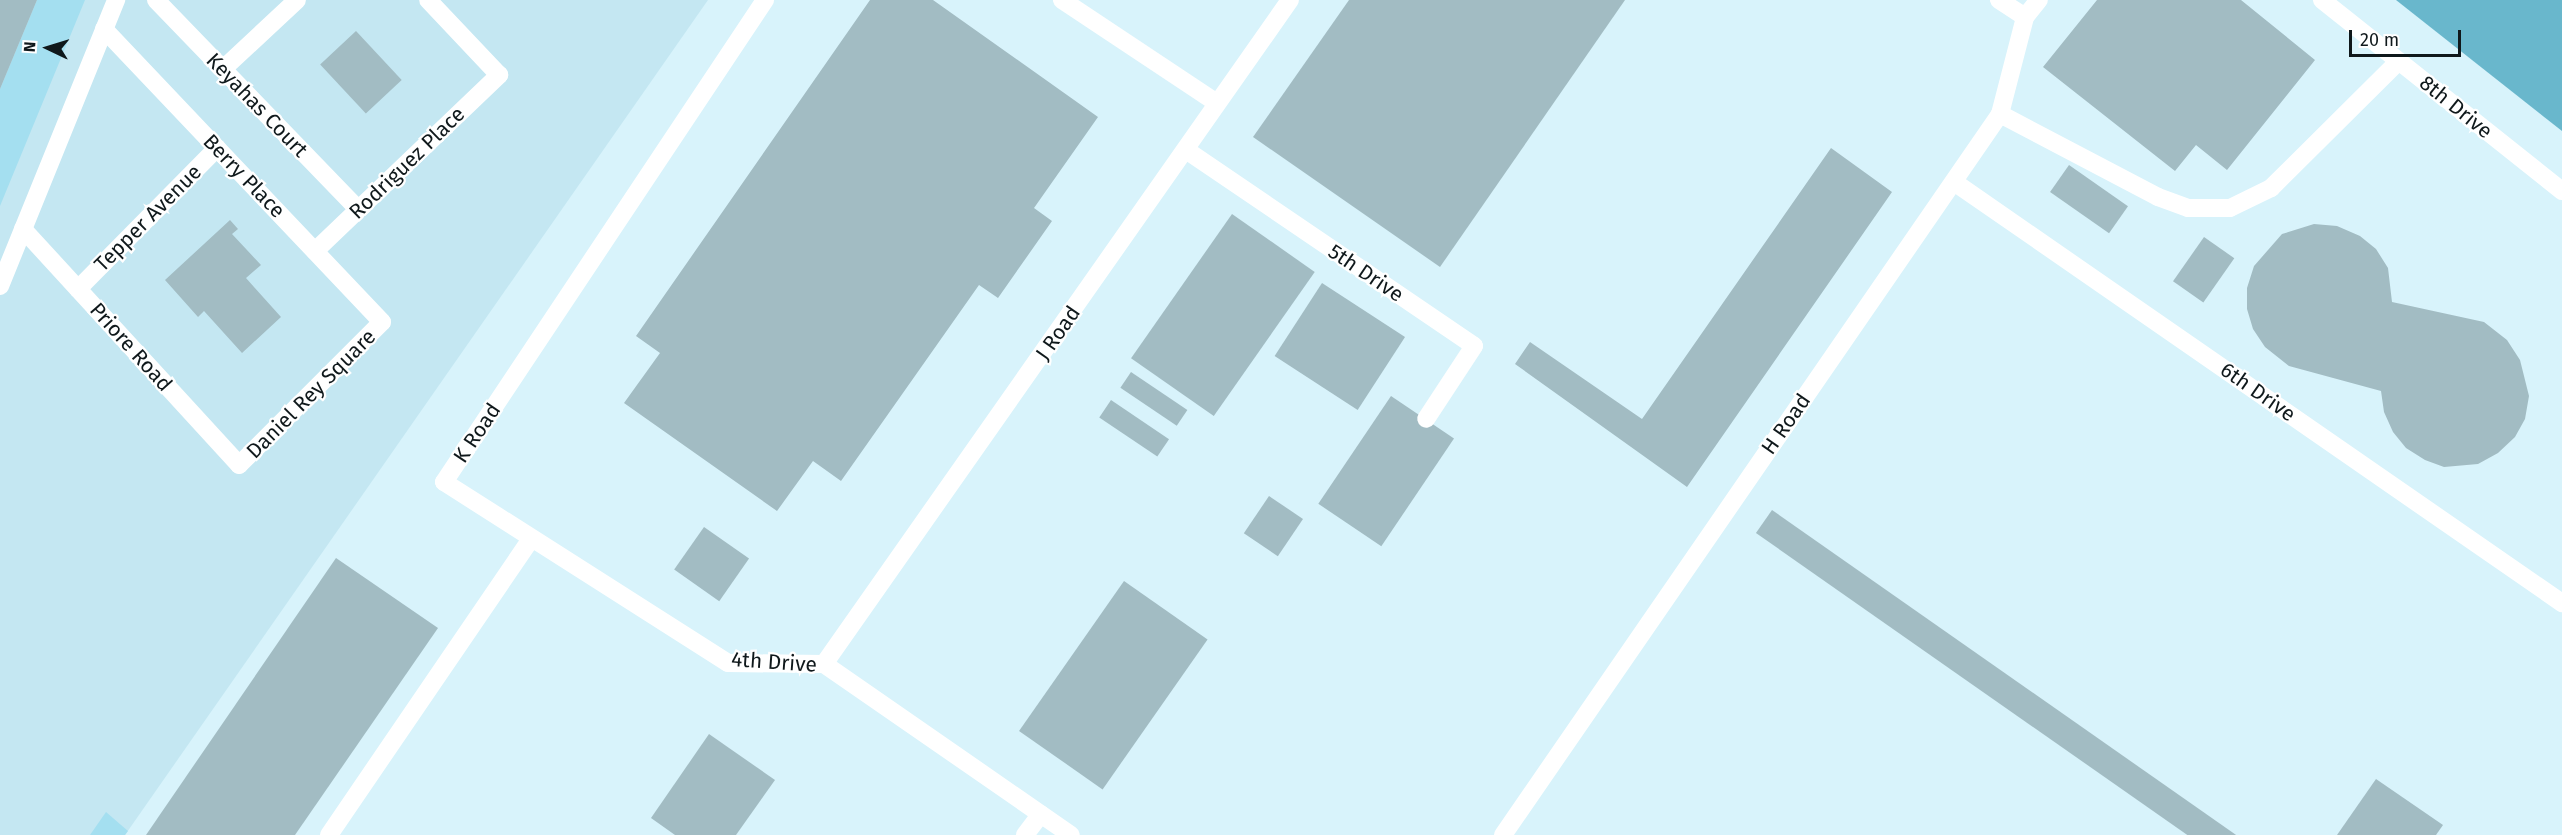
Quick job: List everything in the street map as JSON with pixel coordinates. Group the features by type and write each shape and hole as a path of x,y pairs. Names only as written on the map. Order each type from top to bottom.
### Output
{"lane":[{"path":"0,286 116,0"},
{"name":"Keyahas Court","path":"156,0 358,209"},
{"path":"223,69 297,0"},
{"name":"Rodriguez Place","path":"315,251 499,75 428,0"},
{"name":"K Road","path":"530,540 444,482 765,0"},
{"path":"1062,0 1217,103"},
{"name":"J Road","path":"824,664 1290,0"},
{"path":"1999,0 2025,17"},
{"name":"H Road","path":"1503,835 2000,114 2025,17 2039,0"},
{"name":"8th Drive","path":"2322,0 2562,191"},
{"name":"Berry Place","path":"104,29 382,322"},
{"path":"2000,114 2158,197 2188,208 2230,208 2271,188 2399,61"},
{"name":"Tepper Avenue","path":"78,289 217,148"},
{"name":"5th Drive","path":"1186,150 1474,346 1426,419"},
{"name":"6th Drive","path":"1954,182 2562,603"},
{"name":"Priore Road","path":"23,229 239,465"},
{"name":"Daniel Rey Square","path":"239,465 382,322"},
{"path":"329,835 530,540"},
{"name":"4th Drive","path":"530,540 728,663 824,664 1071,835"},
{"path":"1025,835 1041,814"}],"shaded area":[{"path":"0,0 708,0 125,835 0,835"},
{"path":"37,0 85,0 0,206 0,89"},
{"path":"2396,0 2562,0 2562,131"},
{"path":"106,812 128,831 125,835 90,835"}],"building":[{"path":"0,0 37,0 0,89"},
{"path":"870,0 933,0 1098,117 1034,208 1052,221 998,298 979,285 841,481 813,461 777,511 624,403 660,353 636,336"},
{"path":"1349,0 1625,0 1440,267 1253,137"},
{"path":"2097,0 2241,0 2315,60 2227,170 2196,145 2175,171 2043,67"},
{"path":"356,31 402,80 366,113 320,64"},
{"path":"1831,148 1892,192 1687,487 1515,364 1530,342 1642,419"},
{"path":"2069,165 2128,206 2109,233 2050,192"},
{"path":"1232,214 1315,272 1214,416 1131,358"},
{"path":"230,220 238,229 232,234 261,265 246,278 281,317 242,353 204,311 198,317 165,280"},
{"path":"2314,224 2337,226 2360,236 2376,249 2388,268 2392,302 2484,322 2507,340 2520,360 2529,396 2525,419 2515,437 2498,453 2478,464 2444,467 2425,460 2406,448 2393,432 2384,412 2381,391 2289,366 2265,347 2253,329 2247,309 2247,288 2254,266 2282,234"},
{"path":"2204,237 2234,258 2203,302 2173,281"},
{"path":"1322,283 1405,337 1358,410 1275,356"},
{"path":"1131,372 1187,410 1177,426 1120,388"},
{"path":"1391,396 1454,438 1381,546 1318,504"},
{"path":"1111,400 1169,439 1157,457 1099,417"},
{"path":"1269,496 1303,519 1278,556 1244,533"},
{"path":"1772,510 2236,835 2187,835 1756,533"},
{"path":"704,527 749,559 719,601 674,570"},
{"path":"336,558 438,628 295,835 146,835"},
{"path":"1124,581 1208,640 1103,789 1019,731"},
{"path":"709,734 775,780 736,835 675,835 651,818"},
{"path":"2376,779 2443,825 2436,835 2337,835"}]}
